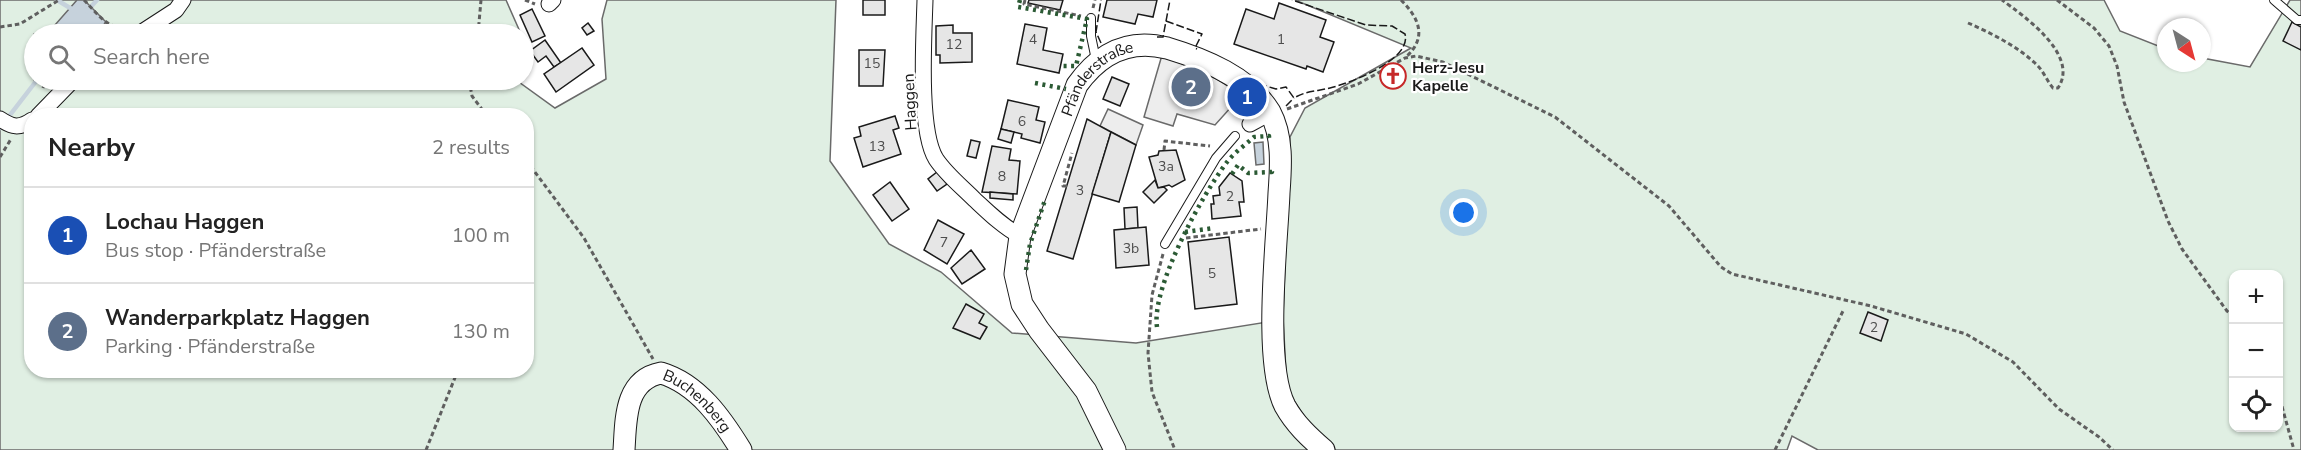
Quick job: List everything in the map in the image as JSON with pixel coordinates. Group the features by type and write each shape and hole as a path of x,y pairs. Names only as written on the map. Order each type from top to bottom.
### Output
{"street":[{"path":"154,24 176,9 183,0"},
{"name":"Haggen","path":"925,0 926,113 931,147 944,168 965,190 998,221 1020,236"},
{"name":"Pfänderstraße","path":"1115,450 1086,391 1022,304 1015,274 1020,236 1073,95 1084,75 1096,61 1127,46 1149,45 1176,51 1227,72 1254,93 1270,113 1280,151 1273,301 1279,388 1294,419 1324,450"},
{"path":"46,108 63,90"},
{"path":"1250,124 1270,113"},
{"path":"6,123 24,126"},
{"name":"Buchenberg","path":"624,450 627,416 633,392 645,381 661,373 689,388 707,403 741,450"}],"lane":[{"path":"2274,0 2296,20 2301,20"},
{"path":"1091,18 1091,36 1096,61"},
{"path":"1165,244 1189,202 1235,136"}],"path":[{"path":"0,27 20,24 59,0"},
{"path":"84,0 110,24"},
{"path":"479,24 481,0"},
{"path":"1025,0 1024,4 1091,18"},
{"path":"1270,113 1358,84 1405,58 1418,45 1420,37 1412,12 1401,0"},
{"path":"1968,23 1987,31 2026,56 2043,72 2053,88 2058,88 2062,80 2061,69 2054,48 2035,25 2002,0"},
{"path":"2057,0 2094,28 2109,46 2117,66 2124,102 2168,221 2182,249 2229,312"},
{"path":"1405,58 1428,58 1461,69 1556,117 1669,206 1721,267 1732,274 1871,306 1929,325 1966,334 2013,362 2059,409 2099,437 2113,450"},
{"path":"471,90 472,96 481,108"},
{"path":"1164,150 1165,141 1226,147"},
{"path":"534,170 559,201 595,255 661,373"},
{"path":"1186,238 1277,228"},
{"path":"1165,244 1152,295 1148,353 1152,392 1175,450"},
{"path":"1775,450 1843,311"},
{"path":"426,450 455,378"},
{"path":"2283,410 2294,450"}],"green space":[{"path":"0,0 506,0 517,24 24,24 24,90 530,90 555,108 606,79 602,19 607,0 836,0 830,161 889,244 941,272 1012,333 1136,343 1267,322 1274,403 1318,450 0,450"},
{"path":"1295,0 2104,0 2120,31 2157,45 2157,72 2211,72 2211,60 2250,67 2290,0 2301,0 2301,450 1818,450 1792,436 1787,450 1336,450 1314,431 1287,390 1283,317 1290,137 1305,108 1411,48"}],"shaded area":[{"path":"77,0 84,0 106,22 104,24 56,24"},
{"path":"1162,55 1217,79 1242,95 1215,125 1177,114 1173,126 1144,117"},
{"path":"1108,109 1143,125 1136,145 1100,126"},
{"path":"1263,142 1264,164 1256,165 1254,143"}],"building":[{"path":"863,0 885,0 885,15 863,15"},
{"path":"1029,0 1063,0 1060,10 1028,3"},
{"path":"1107,0 1157,0 1153,17 1138,14 1135,24 1103,17"},
{"path":"1279,3 1326,20 1320,37 1334,42 1323,72 1307,66 1306,69 1234,44 1246,9 1274,19"},
{"path":"532,9 545,36 534,41 534,24 524,24 520,15"},
{"path":"2292,22 2301,27 2301,50 2283,41"},
{"path":"588,23 594,31 587,35 582,28"},
{"path":"1025,24 1047,28 1043,50 1063,54 1059,73 1017,64"},
{"path":"953,25 953,33 972,33 972,62 940,63 940,55 936,55 936,26"},
{"path":"545,40 561,63 554,67 546,56 538,62 534,56 534,48"},
{"path":"582,48 594,65 556,92 544,74"},
{"path":"859,50 885,50 883,86 859,86"},
{"name":"Herz-Jesu Kapelle","path":"1389,72 1398,72 1398,81 1389,81"},
{"path":"1112,77 1129,84 1120,106 1103,99"},
{"path":"1008,100 1039,107 1036,120 1045,122 1040,143 1021,138 1022,134 1001,129"},
{"path":"895,116 899,128 893,130 901,154 863,167 854,138 861,136 859,127"},
{"path":"1087,119 1111,132 1073,259 1047,251"},
{"path":"1001,129 1014,132 1011,143 998,139"},
{"path":"1111,132 1136,145 1119,202 1092,194"},
{"path":"971,140 980,142 976,158 967,156"},
{"path":"992,146 1011,149 1009,160 1020,161 1017,194 982,192"},
{"path":"1176,150 1185,180 1172,187 1169,185 1158,188 1149,157 1158,155 1159,151"},
{"path":"937,172 947,184 937,191 928,179"},
{"path":"1230,173 1242,181 1244,202 1239,202 1241,216 1212,219 1213,196 1220,195 1219,187"},
{"path":"1155,180 1158,188 1164,187 1167,190 1154,203 1143,192"},
{"path":"890,182 909,209 892,221 873,195"},
{"path":"990,192 1013,194 1013,200 990,198"},
{"path":"1137,207 1138,228 1125,229 1124,208"},
{"path":"938,220 964,234 947,264 924,250"},
{"path":"1146,227 1149,265 1116,268 1114,230"},
{"path":"1229,237 1237,304 1195,309 1188,242"},
{"path":"971,250 985,269 962,284 951,268"},
{"path":"966,304 984,314 979,323 987,327 980,339 953,328"},
{"path":"1868,312 1888,320 1881,341 1860,333"}],"waterway":[{"path":"57,0 75,11"},
{"path":"87,11 97,0"},
{"path":"0,128 29,90"}],"hedge":[{"path":"1020,0 1018,7 1087,19 1076,66 1062,66"},
{"path":"1035,83 1066,89"},
{"path":"1157,327 1157,310 1170,266 1205,196 1227,162 1240,149 1254,137 1269,136 1269,139"},
{"path":"1232,174 1238,165 1248,173 1272,172 1271,168"},
{"path":"1026,270 1030,244 1045,200"},
{"path":"1185,232 1214,228"}],"fence":[{"path":"1101,0 1096,32 1101,43"},
{"path":"1157,37 1163,37 1170,0"},
{"path":"1259,84 1276,89 1286,87 1294,98 1364,76 1390,61 1405,44 1405,34 1392,26 1366,25 1292,0"},
{"path":"1166,21 1202,34 1195,48 1197,49"},
{"path":"1286,106 1294,98"}],"place":[{"name":"Herz-Jesu Kapelle","path":"1393,76"},
{"name":"Wanderparkplatz Haggen","path":"1191,87"},
{"name":"Lochau Haggen","path":"1247,97"}]}
